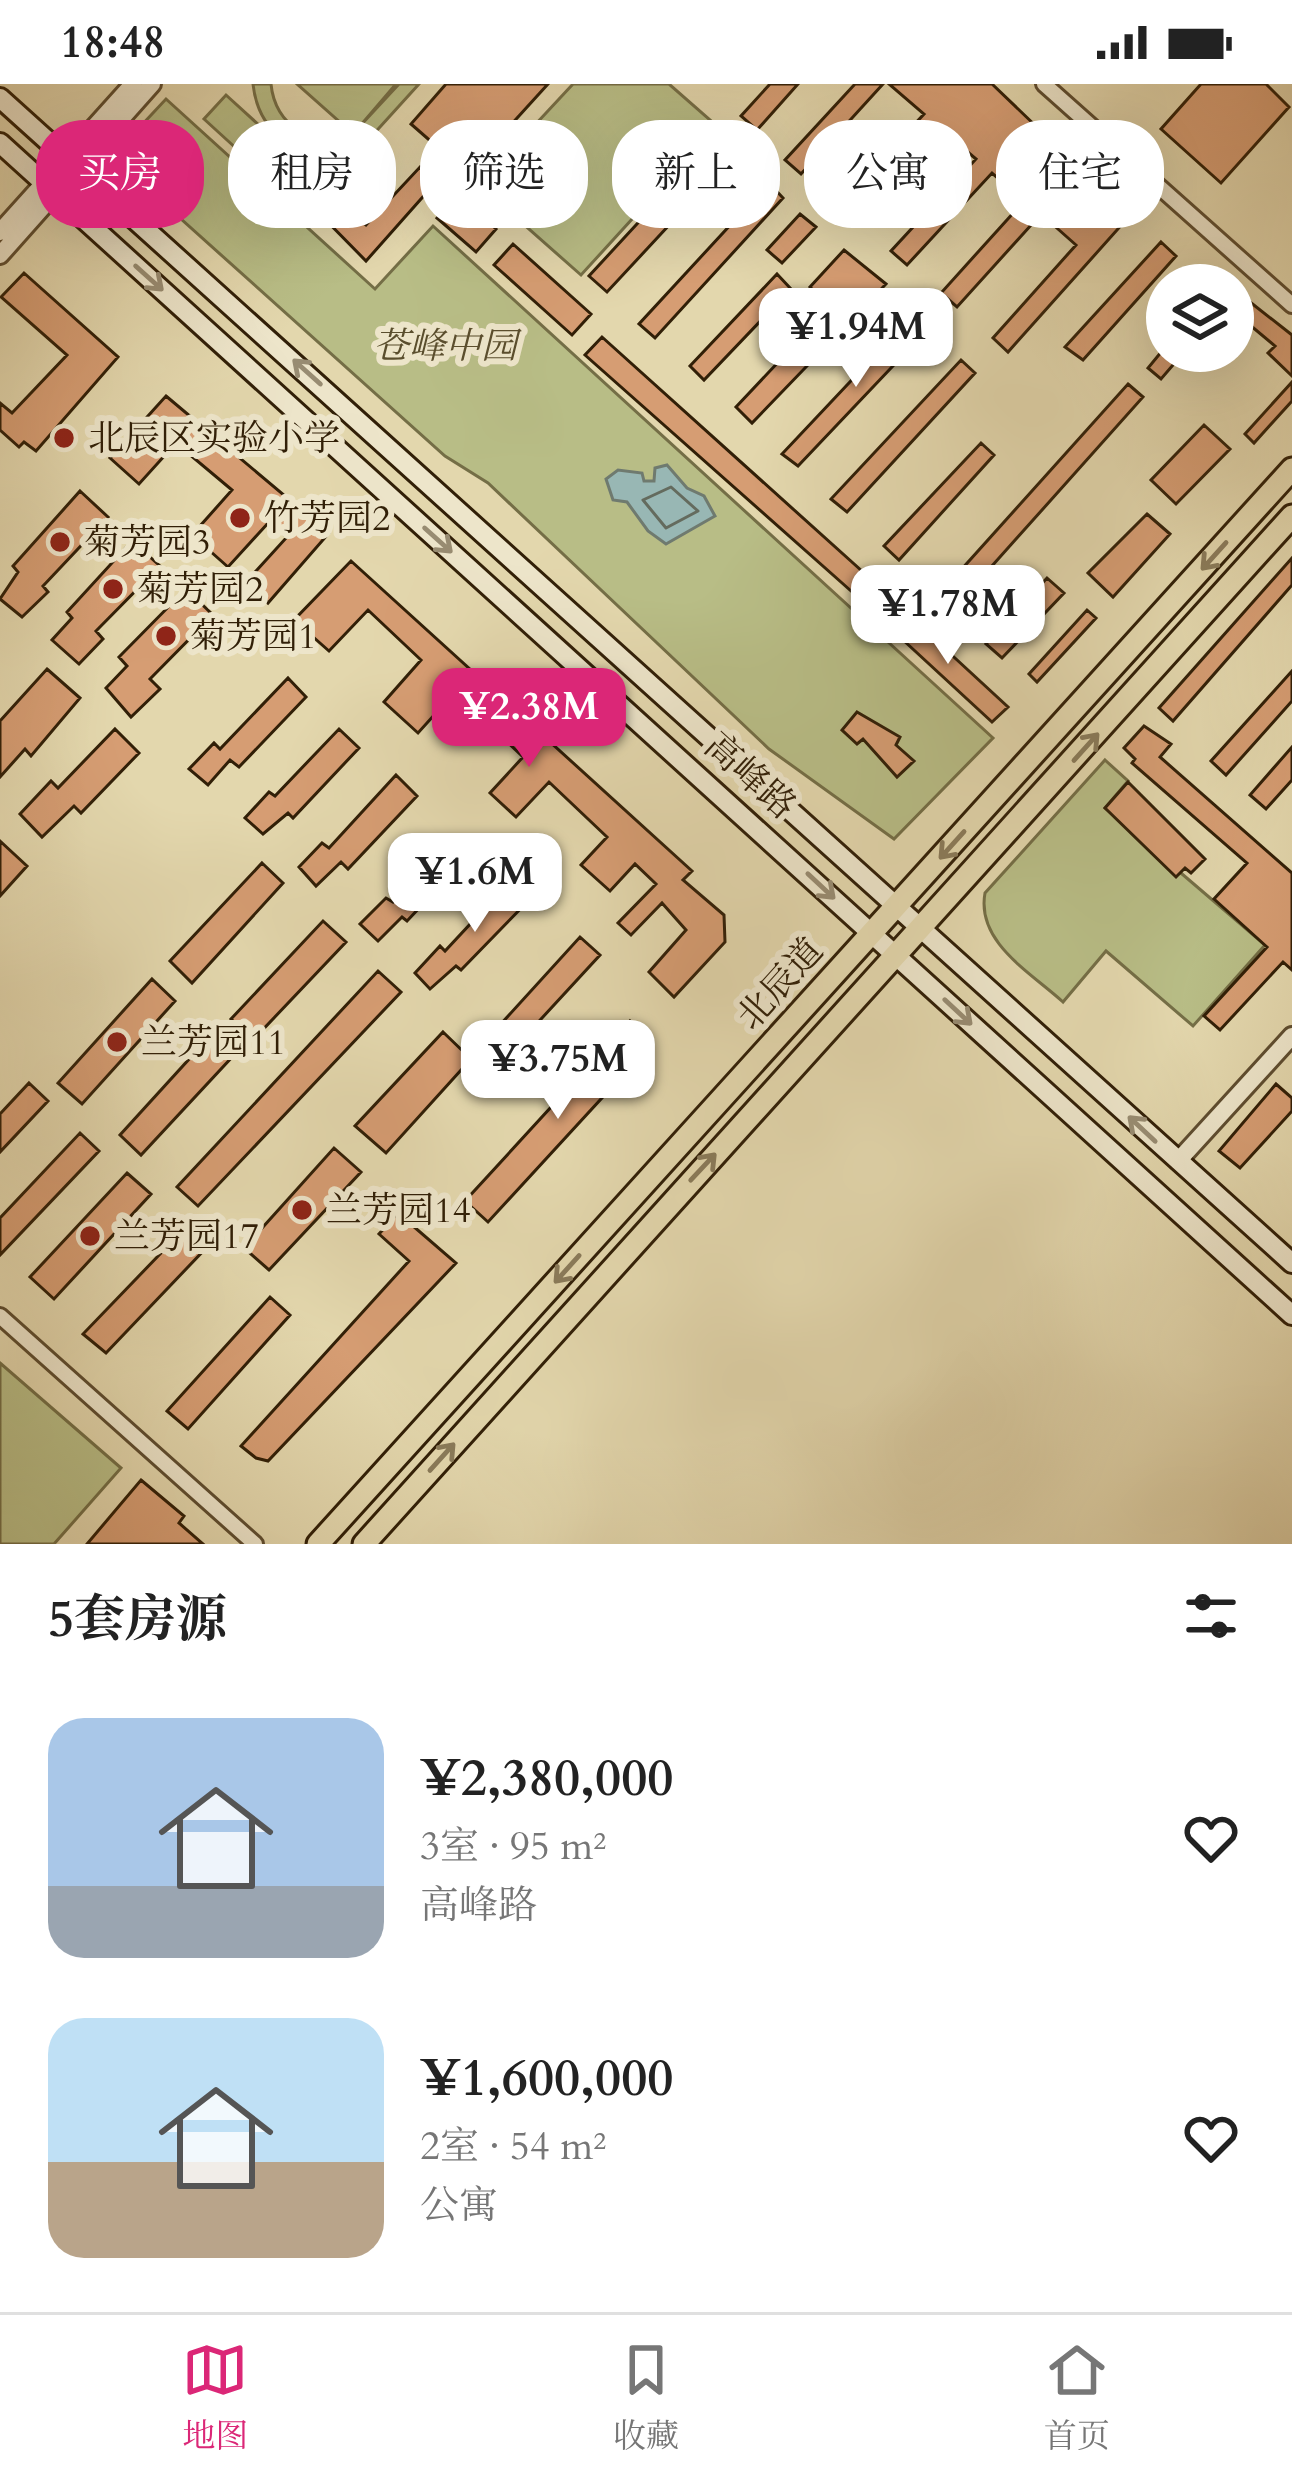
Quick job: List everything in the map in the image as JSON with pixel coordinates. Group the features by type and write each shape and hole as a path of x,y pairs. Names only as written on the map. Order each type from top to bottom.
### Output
{"main road":[{"name":"高峰路","path":"0,98 36,130"},
{"name":"高峰路","path":"0,143 36,175"},
{"name":"高峰路","path":"94,228 1292,1315"},
{"name":"高峰路","path":"145,228 1292,1263"},
{"name":"北辰道","path":"318,1544 1292,469"},
{"name":"北辰道","path":"364,1544 1292,516"}],"street":[{"path":"106,120 133,84"},
{"path":"116,120 152,84"},
{"path":"1044,84 1292,305"},
{"path":"0,232 36,200"},
{"path":"0,255 36,207"},
{"path":"1178,1161 1292,1036"},
{"path":"0,1316 255,1544"}],"green space":[{"path":"253,84 271,84 287,120 265,120"},
{"path":"297,84 396,84 365,120 338,120"},
{"path":"399,84 419,84 386,120 366,120"},
{"path":"573,84 669,84 710,120 612,120 612,228 624,228 581,275 528,228 588,228 588,120 539,120"},
{"path":"226,95 253,120 228,120 228,141 204,119"},
{"path":"166,99 189,120 146,120"},
{"name":"苍峰中园","path":"204,134 228,155 228,228 308,228 375,289 435,228 993,738 894,839 769,749 488,483 445,456 191,228 204,228"},
{"path":"1105,760 1128,781 1105,808 1265,945 1193,1026 1106,951 1063,1002 1008,955 984,911 985,893"},
{"path":"0,1363 121,1468 54,1544 0,1544"}],"water":[{"path":"667,465 687,488 704,496 715,516 666,544 648,531 627,502 613,500 606,479 618,470 642,473 644,481 654,481 655,468"}],"building":[{"path":"446,84 548,84 515,120 420,120 420,132 411,124"},
{"path":"770,84 798,84 766,120 741,116"},
{"path":"855,84 883,84 850,120 822,120"},
{"path":"889,84 992,84 1030,120 996,120 996,176 992,173 972,195 976,159 972,156 972,120 918,120 924,114"},
{"path":"1201,84 1266,84 1289,107 1221,183 1164,132 1164,126"},
{"path":"804,139 801,174 785,160"},
{"path":"420,167 420,200 396,227 396,193"},
{"path":"800,214 804,228 815,228 782,263 767,250"},
{"path":"334,228 395,228 366,261"},
{"path":"448,228 495,228 476,252"},
{"path":"633,228 666,228 607,292 589,276"},
{"path":"728,228 756,228 655,338 639,324"},
{"path":"912,228 941,228 907,265 891,251"},
{"path":"1000,228 1028,228 957,307 941,293"},
{"path":"1057,228 1119,228 1008,352 993,338 1076,245"},
{"path":"1161,242 1176,256 1169,264 1146,264 1146,290 1083,360 1065,347"},
{"path":"513,244 591,314 572,335 494,265"},
{"path":"844,250 886,284 752,423 736,407 830,307 810,287"},
{"path":"24,273 118,357 36,451 24,442 19,447 0,430 0,403 12,413 67,355 1,297"},
{"path":"777,274 791,289 704,380 690,366"},
{"path":"1254,305 1292,335 1292,376 1268,353 1275,346 1254,328"},
{"path":"914,314 928,329 798,466 782,454"},
{"path":"602,337 883,590 868,606 585,355"},
{"path":"961,360 975,373 847,512 831,499"},
{"path":"1292,382 1292,401 1254,443 1245,434"},
{"path":"1128,384 1143,397 958,604 943,590"},
{"path":"166,396 329,533 268,603 246,582 287,537 269,522 228,567 192,535 232,490 176,443 139,484 110,458"},
{"path":"1204,425 1230,449 1176,504 1151,480"},
{"path":"981,443 994,455 899,560 884,546"},
{"name":"菊芳园3","path":"80,491 108,517 43,586 48,592 22,617 0,599 18,572 13,566"},
{"path":"1147,514 1170,534 1113,597 1088,573"},
{"name":"菊芳园2","path":"132,541 160,566 96,631 103,639 79,664 52,640 72,618 67,612"},
{"path":"1292,558 1292,585 1173,721 1159,708"},
{"path":"351,561 692,871 683,880 724,915 725,942 674,997 649,972 686,930 662,903 631,935 618,923 656,884 635,864 610,891 581,865 607,837 549,782 516,817 490,793 523,757 455,692 418,733 384,702 421,660 368,610 329,651 294,620"},
{"path":"1047,578 1064,593 1002,658 986,644"},
{"name":"菊芳园1","path":"186,589 213,615 150,679 160,689 131,717 106,688 127,666 119,657"},
{"path":"1087,610 1096,618 1037,682 1029,674"},
{"path":"904,611 1008,707 992,722 889,627"},
{"path":"47,669 80,698 31,756 25,749 0,777 0,721"},
{"path":"1292,671 1292,701 1226,775 1211,761"},
{"path":"288,678 306,697 239,767 230,760 208,785 189,769 214,743 220,749"},
{"path":"857,712 900,737 896,745 914,761 897,777 863,739 857,744 842,730"},
{"path":"1144,726 1171,744 1160,757 1292,873 1292,970 1283,962 1220,1030 1204,1016 1267,947 1214,899 1247,863 1132,763 1135,759 1124,748"},
{"path":"115,729 139,753 81,813 74,806 42,837 20,814 51,781 58,788"},
{"path":"339,729 359,748 293,818 288,813 263,834 245,818 269,792 275,796"},
{"path":"1292,747 1292,780 1266,809 1250,795"},
{"path":"396,775 417,796 348,869 341,862 316,886 299,867 322,843 329,848"},
{"path":"1128,782 1205,859 1191,873 1185,868 1176,877 1105,808"},
{"path":"454,836 471,853 407,921 402,917 378,941 360,924 386,898 393,902"},
{"path":"0,841 27,866 0,896"},
{"path":"262,863 283,883 192,983 170,961"},
{"path":"513,878 532,897 461,970 456,966 430,989 415,973 440,946 445,951"},
{"path":"323,921 346,942 253,1040 231,1019"},
{"path":"580,937 600,955 507,1056 489,1037"},
{"path":"378,971 401,992 198,1206 177,1187"},
{"name":"兰芳园11","path":"152,979 175,1001 82,1104 58,1083"},
{"path":"630,1021 648,1038 634,1063 488,1222 465,1201"},
{"path":"443,1032 471,1059 386,1153 355,1126"},
{"path":"212,1034 234,1055 141,1155 120,1135"},
{"path":"29,1083 48,1101 0,1152 0,1114"},
{"path":"1276,1084 1292,1098 1292,1111 1240,1168 1219,1151"},
{"path":"80,1133 99,1151 0,1255 0,1218"},
{"name":"兰芳园14","path":"334,1148 361,1172 269,1270 244,1248"},
{"name":"兰芳园17","path":"127,1173 151,1194 54,1299 30,1277"},
{"path":"398,1213 456,1263 268,1461 256,1458 241,1446 409,1261 379,1234"},
{"path":"187,1226 208,1246 106,1353 83,1334"},
{"path":"270,1297 290,1315 188,1429 167,1411"},
{"path":"141,1480 184,1516 179,1523 203,1544 87,1544"}],"place":[{"name":"北辰区实验小学","path":"64,438"},
{"name":"竹芳园2","path":"240,518"},
{"name":"菊芳园3","path":"60,542"},
{"name":"菊芳园2","path":"113,589"},
{"name":"菊芳园1","path":"166,636"},
{"name":"兰芳园11","path":"117,1042"},
{"name":"兰芳园14","path":"302,1210"},
{"name":"兰芳园17","path":"90,1236"}]}
